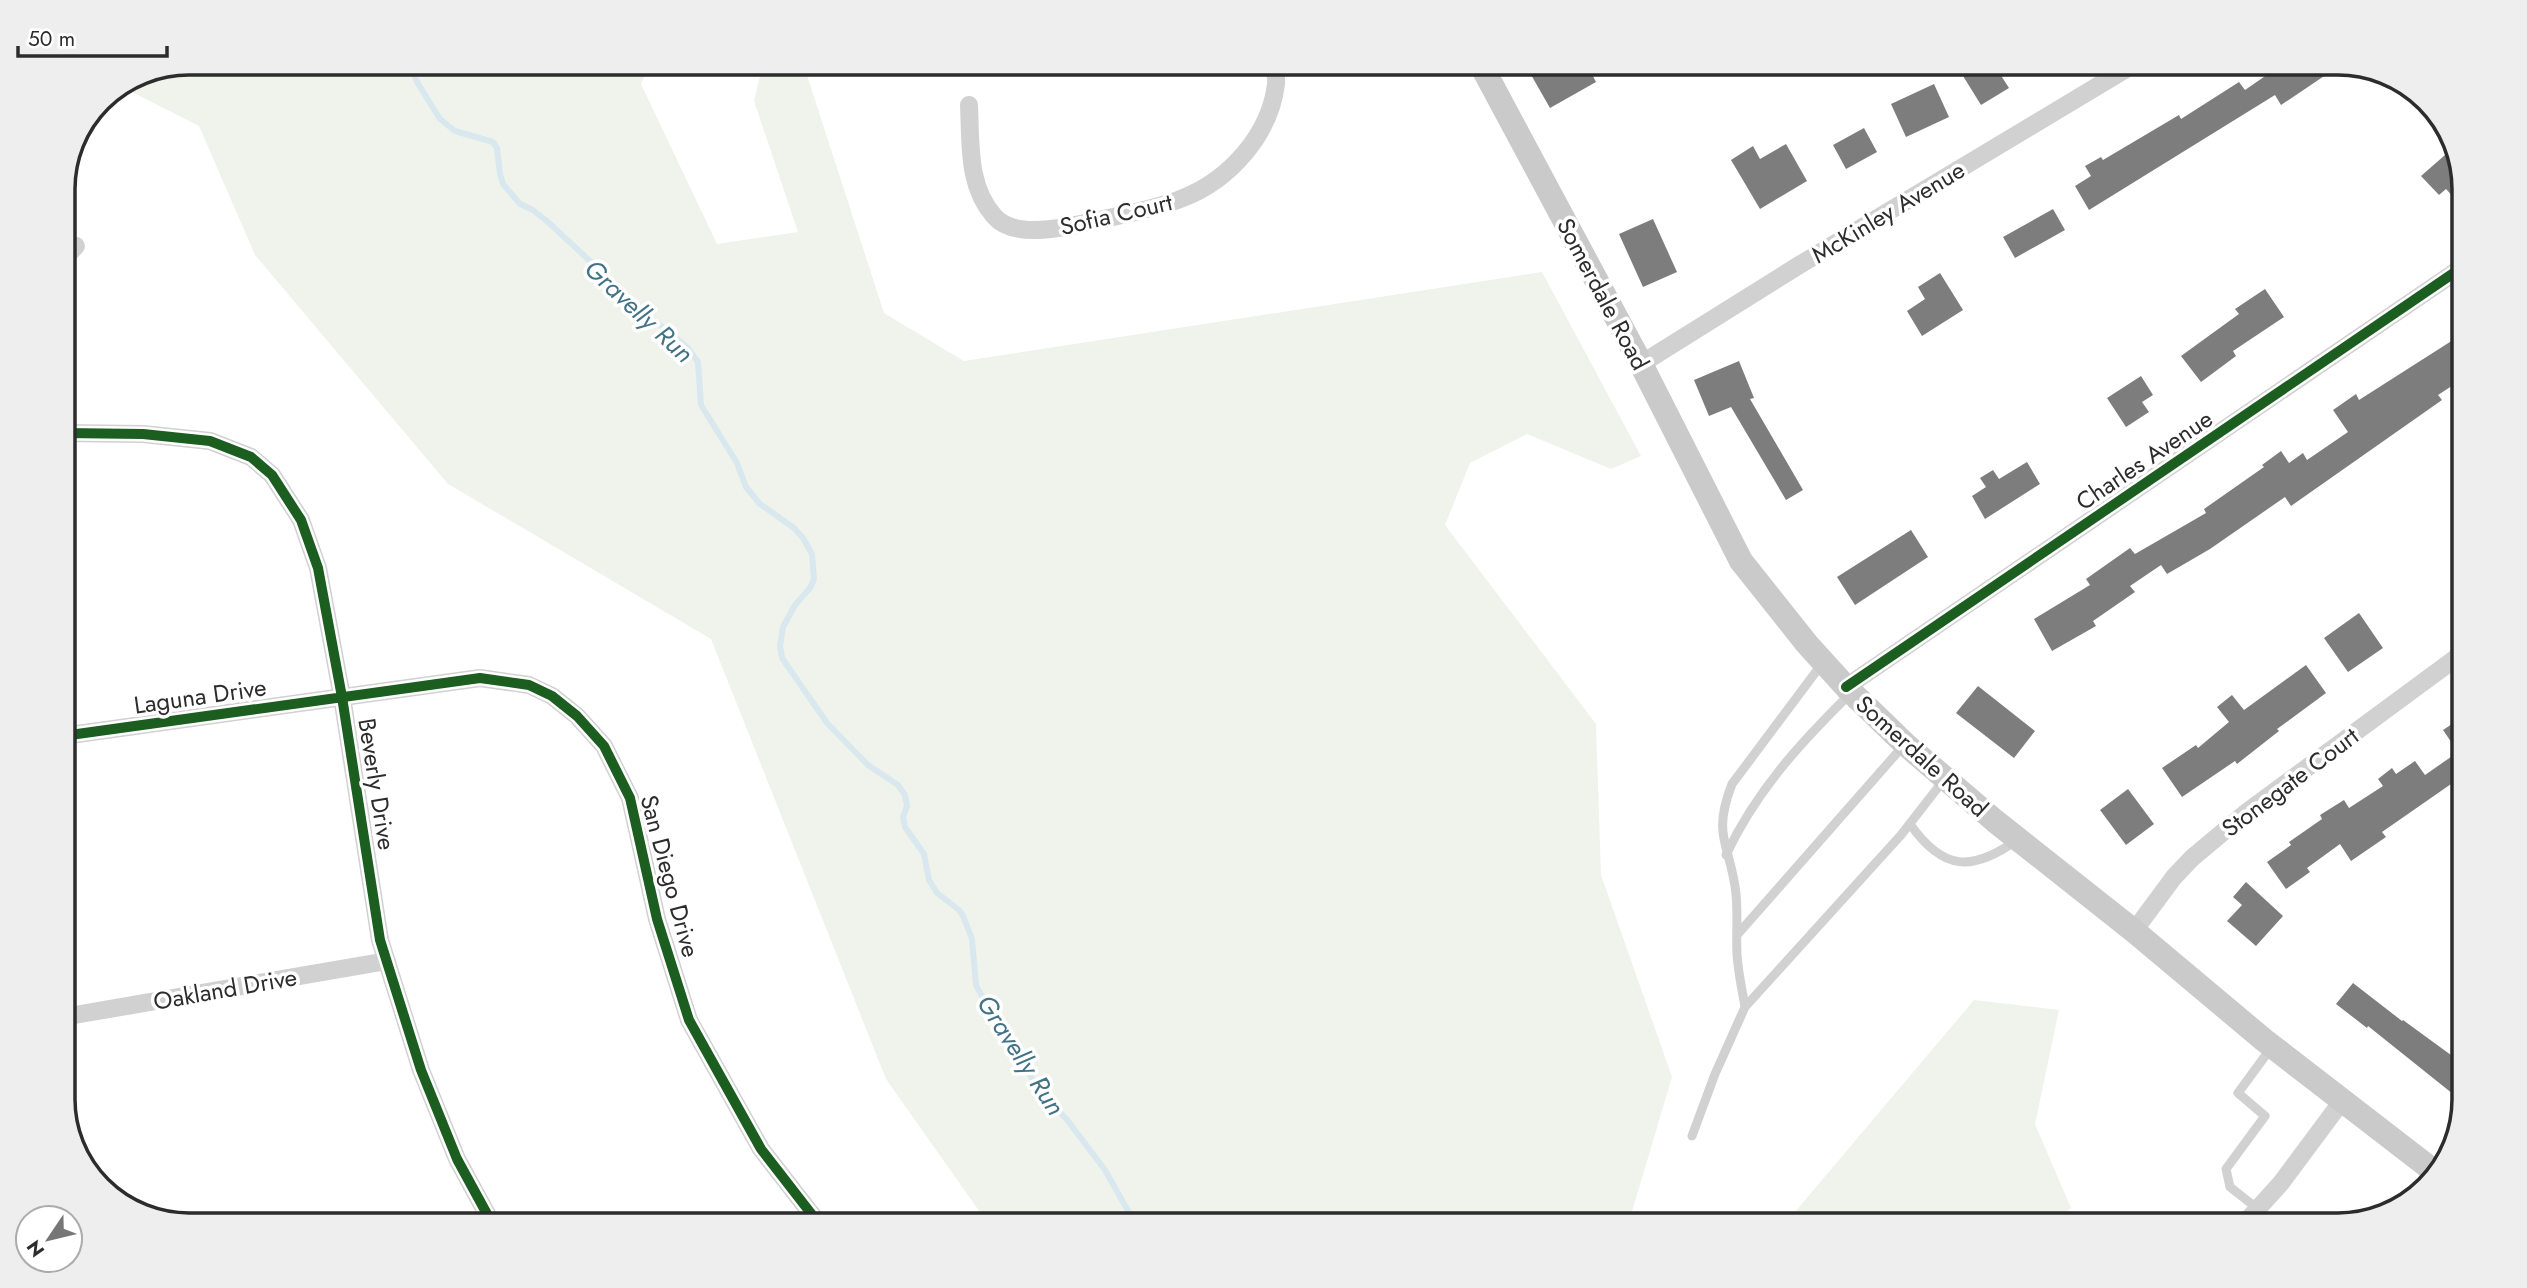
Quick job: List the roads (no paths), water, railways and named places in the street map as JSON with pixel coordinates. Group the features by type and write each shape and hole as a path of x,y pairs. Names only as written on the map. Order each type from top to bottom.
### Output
{"main road":[{"name":"Somerdale Road","path":"1486,75 1641,364 1741,561 1824,662 1905,744 2272,1046 2429,1167"}],"street":[{"name":"Sofia Court","path":"969,106 971,165 978,194 996,219 1018,229 1056,229 1184,198 1223,175 1248,150 1266,118 1276,82 1275,75"},
{"name":"McKinley Avenue","path":"1641,364 2116,75"},
{"name":"Charles Avenue","path":"1849,690 2452,274"},
{"name":"Beverly Drive","path":"75,433 143,434 210,441 251,457 272,475 301,520 318,568 342,697 380,940 432,1096 457,1159 486,1213"},
{"name":"Stonegate Court","path":"2134,931 2174,877 2192,858 2247,812 2452,661"},
{"name":"San Diego Drive","path":"342,697 480,678 529,685 552,696 578,716 604,746 630,798 657,919 689,1020 761,1149 811,1213"},
{"name":"Laguna Drive","path":"75,734 342,697"},
{"name":"Oakland Drive","path":"75,1015 387,961"},
{"path":"2254,1213 2281,1184 2342,1101"}],"lane":[{"path":"1745,1007 1739,971 1736,893 1726,855 1721,819 1732,784 1824,662"},
{"path":"1726,855 1760,793 1788,757 1849,690"},
{"path":"1737,935 1905,744"},
{"path":"1692,1136 1745,1007 1825,921 1910,824 1947,777"},
{"path":"1910,824 1940,853 1964,864 1987,859 2019,839"},
{"path":"2258,1209 2230,1186 2226,1169 2265,1116 2238,1093 2272,1046"}],"waterway":[{"name":"Gravelly Run","path":"414,75 440,119 455,131 493,142 497,148 503,184 520,204 548,222 590,261 623,301 650,317 688,348 698,362 701,405 737,463 746,487 760,504 794,528 812,554 814,579 783,627 780,646 782,658 827,723 868,765 898,785 905,795 905,827 924,854 929,880 937,893 963,916 972,939 976,985 995,1022 1039,1089 1068,1121 1105,1170 1129,1213"}]}
